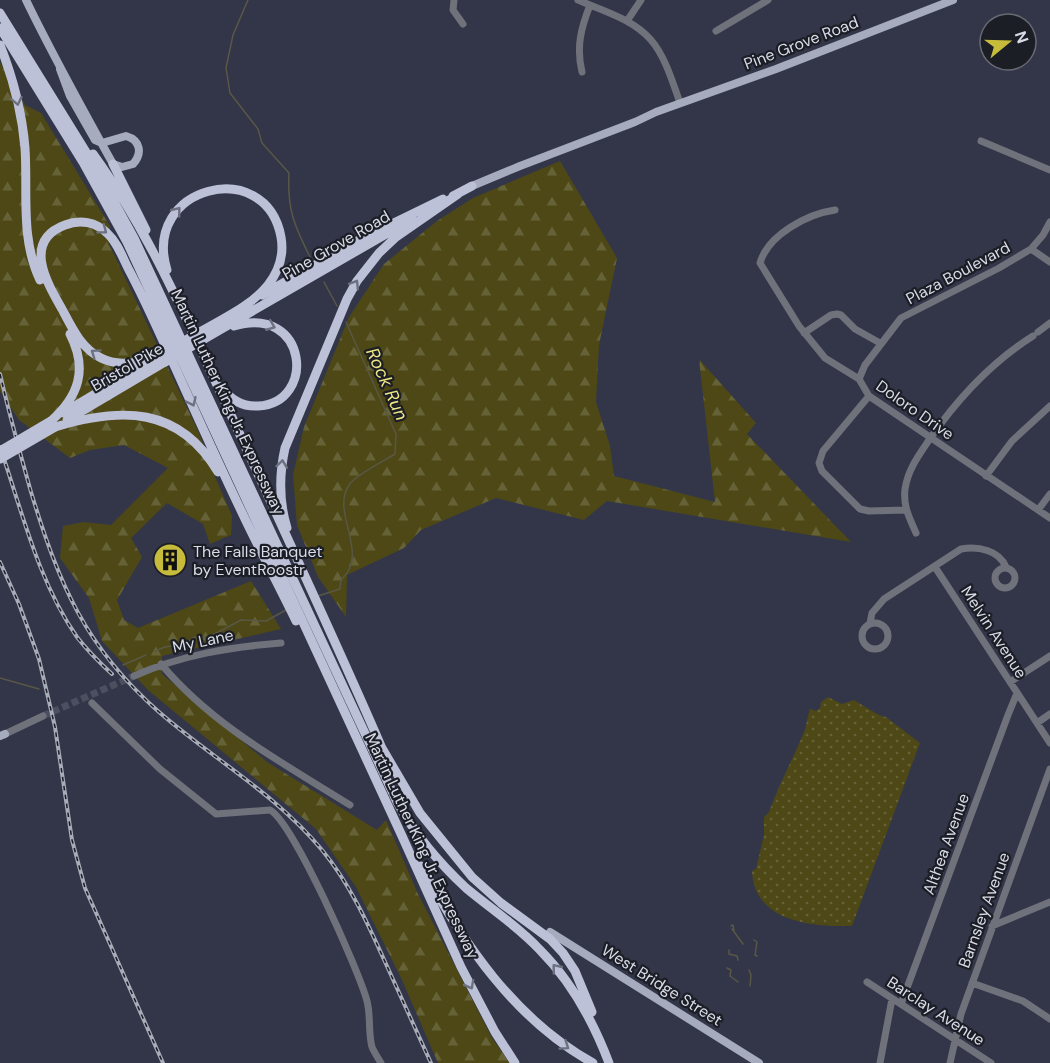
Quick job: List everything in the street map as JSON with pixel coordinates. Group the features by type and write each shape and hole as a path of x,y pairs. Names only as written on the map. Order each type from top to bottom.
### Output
{"highway":[{"name":"Martin Luther King Jr. Expressway","path":"0,13 106,186 138,247 295,593"},
{"name":"Martin Luther King Jr. Expressway","path":"0,28 84,164 127,242 295,593"},
{"path":"0,45 13,82 22,127 26,224 30,252 38,275 74,341 79,357 79,376 76,388 53,424"},
{"path":"51,96 105,171 172,286 311,588 307,612"},
{"path":"113,164 154,247 159,263"},
{"name":"Pine Grove Road","path":"215,333 472,186"},
{"name":"Pine Grove Road","path":"249,303 370,234 472,186"},
{"path":"172,286 164,252 165,237 172,217 186,201 197,194 215,189 236,190 250,194 266,207 277,223 281,241 281,261 276,273 268,285 249,303 202,335"},
{"path":"298,562 282,508 282,466 291,429 342,310 357,281 379,253 406,229 458,194"},
{"path":"164,358 124,364 111,362 92,352 78,338 46,281 42,269 41,255 44,246 55,231 74,222 89,223 103,229 114,240 156,325 247,523"},
{"path":"214,378 227,395 236,402 261,406 277,401 290,389 296,375 297,363 289,340 281,331 272,326 260,322 248,322 215,333"},
{"name":"Bristol Pike","path":"53,424 202,335 215,333"},
{"path":"0,459 150,361"},
{"path":"0,451 53,424 112,414 139,416 165,423 189,438 208,456 247,523 328,643 412,802 477,884 549,939 563,953 582,986 608,1059"},
{"path":"295,593 307,612 414,878 461,967"},
{"name":"Martin Luther King Jr. Expressway","path":"307,612 402,836 461,967 495,1032 515,1063"},
{"name":"Martin Luther King Jr. Expressway","path":"307,612 384,778 411,826 455,877 521,932 551,961 583,1006 608,1059"},
{"path":"402,836 451,917 497,983 542,1029 593,1063"},
{"path":"456,858 503,899 550,932"}],"main road":[{"path":"26,0 60,69 113,164 122,167 133,164 139,155 138,144 133,138 126,136 102,143"},
{"name":"Pine Grove Road","path":"472,186 680,103 728,87 953,0"},
{"name":"Pine Grove Road","path":"635,122 707,98 728,87"},
{"name":"West Bridge Street","path":"550,932 759,1063"}],"street":[{"path":"454,0 453,10 464,24"},
{"path":"578,0 627,21 646,34 655,45 680,103"},
{"path":"627,21 641,0"},
{"path":"716,31 768,0"},
{"path":"582,72 578,57 579,38 590,5"},
{"path":"981,141 1050,170"},
{"name":"Doloro Drive","path":"835,210 820,213 792,226 762,255 760,263 804,333 825,358 859,379 868,396 1050,518"},
{"name":"Plaza Boulevard","path":"859,379 865,365 880,343 901,318 1031,249 1043,236 1050,222"},
{"path":"1031,249 1050,262"},
{"path":"804,333 837,314 855,329 880,343"},
{"path":"916,532 905,510 905,491 909,473 930,438 975,382 1011,350 1050,323"},
{"path":"868,396 823,451 820,458 821,468 860,509 869,512 905,510"},
{"path":"986,476 1012,441 1050,406"},
{"path":"1038,510 1050,494"},
{"path":"870,623 872,613 884,599 962,549 971,547 988,551 1001,560 1005,567"},
{"name":"Melvin Avenue","path":"935,567 1050,743"},
{"name":"My Lane","path":"134,676 160,664 213,651 281,643"},
{"path":"1010,682 1050,656"},
{"path":"160,664 185,690 231,730 268,756 350,806"},
{"name":"Althea Avenue","path":"901,1004 1017,693"},
{"path":"92,703 160,769 216,814 270,810 275,813 293,840 330,911 367,1002 372,1047 381,1063"},
{"path":"1037,723 1050,714"},
{"path":"2,735 43,716"},
{"name":"Barnsley Avenue","path":"950,1063 954,1039 972,983 1050,769"},
{"path":"992,926 1050,902"},
{"name":"Barclay Avenue","path":"867,982 991,1063"},
{"path":"972,983 1023,1001 1050,1019"},
{"path":"880,1063 892,999"}],"green space":[{"path":"0,62 25,105 41,113 110,226 109,244 199,433 232,516 231,535 210,544 203,524 167,503 131,538 142,557 117,600 124,620 138,628 251,581 281,629 162,656 162,674 267,762 377,830 386,820 418,894 492,1038 510,1063 438,1063 402,980 356,887 316,829 148,690 102,641 89,598 60,558 63,526 84,522 111,525 168,468 124,445 90,450 70,458 19,420 0,391"},
{"path":"560,161 617,258 599,345 596,402 610,446 614,476 715,502 699,359 756,423 747,434 851,542 607,501 584,520 496,498 421,530 404,548 347,575 346,617 318,577 297,525 293,475 304,427 349,317 384,264 437,221 473,198"},
{"path":"828,697 842,704 854,700 886,717 920,743 852,926 803,922 774,911 763,901 755,888 752,871 756,869 764,835 764,817 769,812 800,742 810,709 816,711 820,708 821,702"}],"waterway":[{"name":"Rock Run","path":"248,0 233,35 226,68 230,93 258,129 262,143 289,173 289,197 293,216 310,257"},
{"name":"Rock Run","path":"324,282 337,306"},
{"name":"Rock Run","path":"318,596 340,589 341,580 349,569 352,545 344,508 344,496 349,485 363,473 395,454 396,434 346,322"},
{"name":"Rock Run","path":"155,651 184,644 195,637 209,637 241,620 266,621 286,610"},
{"name":"Rock Run","path":"123,665 146,655"},
{"name":"Rock Run","path":"0,678 39,689"},
{"path":"731,926 733,925 734,931"},
{"path":"732,929 743,944"},
{"path":"754,940 757,942 755,955 757,956"},
{"path":"729,950 729,954 737,956 738,960"},
{"path":"727,968 731,970 730,976 738,982"},
{"path":"749,970 750,986"}],"tunnel":[{"path":"43,716 134,676"}],"railway":[{"path":"0,374 31,492 52,556 64,585 93,638 133,688 180,729 285,811 322,850 350,890 365,919 431,1063"},
{"path":"0,447 32,545 52,593 77,637 112,674"},
{"path":"0,562 19,604 39,659 55,727 72,840 85,888 163,1063"}],"place":[{"name":"The Falls Banquet by EventRoostr","path":"170,560"}]}
